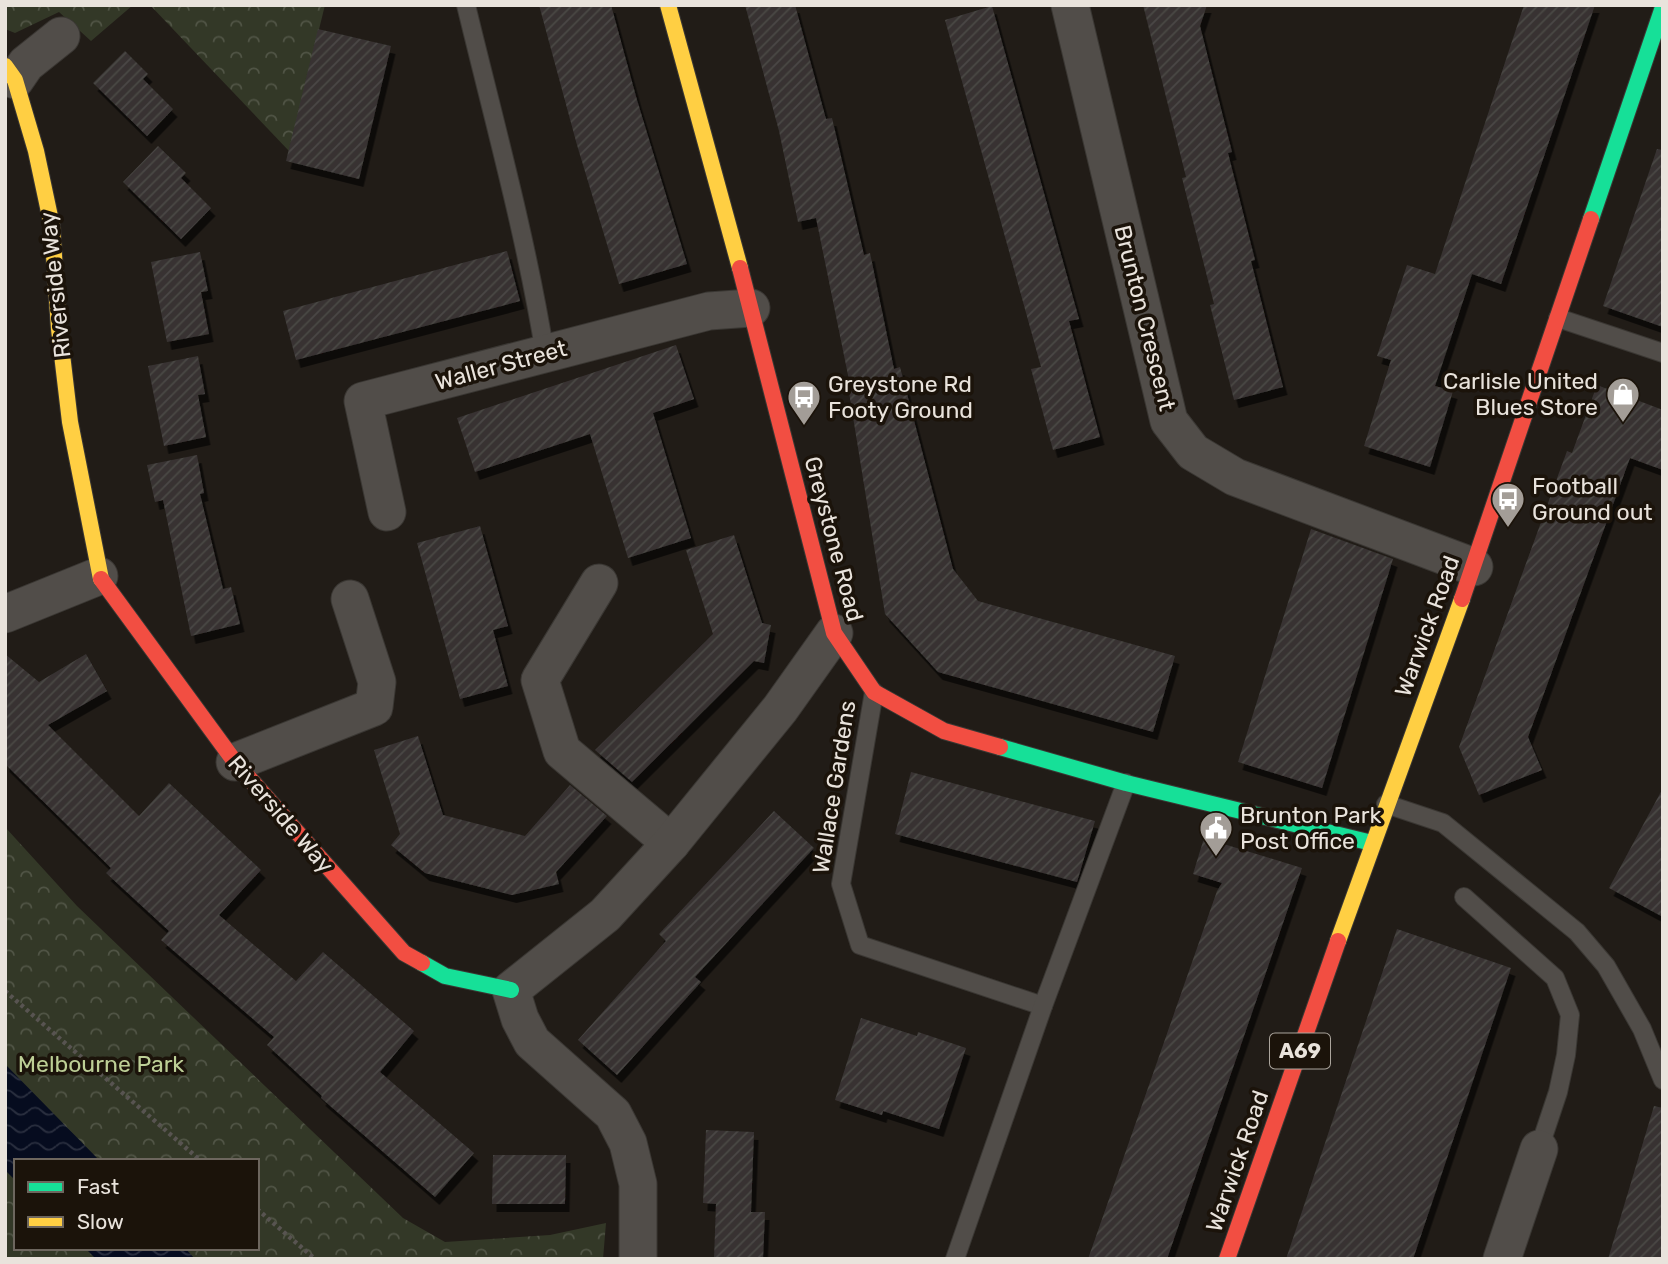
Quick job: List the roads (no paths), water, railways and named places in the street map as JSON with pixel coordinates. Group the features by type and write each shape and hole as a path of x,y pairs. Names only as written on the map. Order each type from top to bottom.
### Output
{"street":[{"name":"Greystone Road","path":"668,5 751,308 834,633 874,692 944,731 1126,783 1372,843"},
{"name":"Brunton Crescent","path":"1070,5 1169,421 1193,452 1235,477 1474,567"},
{"name":"Warwick Road","path":"1227,1259 1372,843 1474,567 1663,7"},
{"name":"Riverside Way","path":"61,36 26,64 10,73 36,151 52,226 69,422 99,576 235,762 404,953 445,976 511,990"},
{"name":"Waller Street","path":"387,512 363,401 709,311 751,308"},
{"path":"5,614 99,576"},
{"path":"599,583 540,680 562,751 671,843"},
{"path":"235,762 374,707 377,682 350,599"},
{"path":"638,1259 638,1184 628,1143 613,1114 532,1042 520,1019 511,990 605,915 671,843 780,709 834,633"},
{"path":"1502,1259 1539,1149"}],"lane":[{"path":"466,5 526,253 545,354"},
{"path":"1558,318 1663,353"},
{"name":"Wallace Gardens","path":"874,692 841,884 860,945 1044,1006"},
{"path":"955,1259 1126,783"},
{"path":"1387,804 1443,823 1577,932 1606,966 1642,1029 1663,1080"},
{"path":"1464,897 1555,978 1570,1015 1566,1055 1558,1092 1539,1149"}],"water":[{"path":"5,1064 98,1159 14,1159 14,1179 5,1170"},
{"path":"87,1250 187,1250 195,1259 96,1259"}],"place":[{"name":"Carlisle United Blues Store","path":"1623,424"},
{"name":"Greystone Rd Footy Ground","path":"804,427"},
{"name":"Football Ground out","path":"1508,529"},
{"name":"Brunton Park Post Office","path":"1216,858"}],"park label":[{"name":"Melbourne Park","path":"101,1064"}]}
